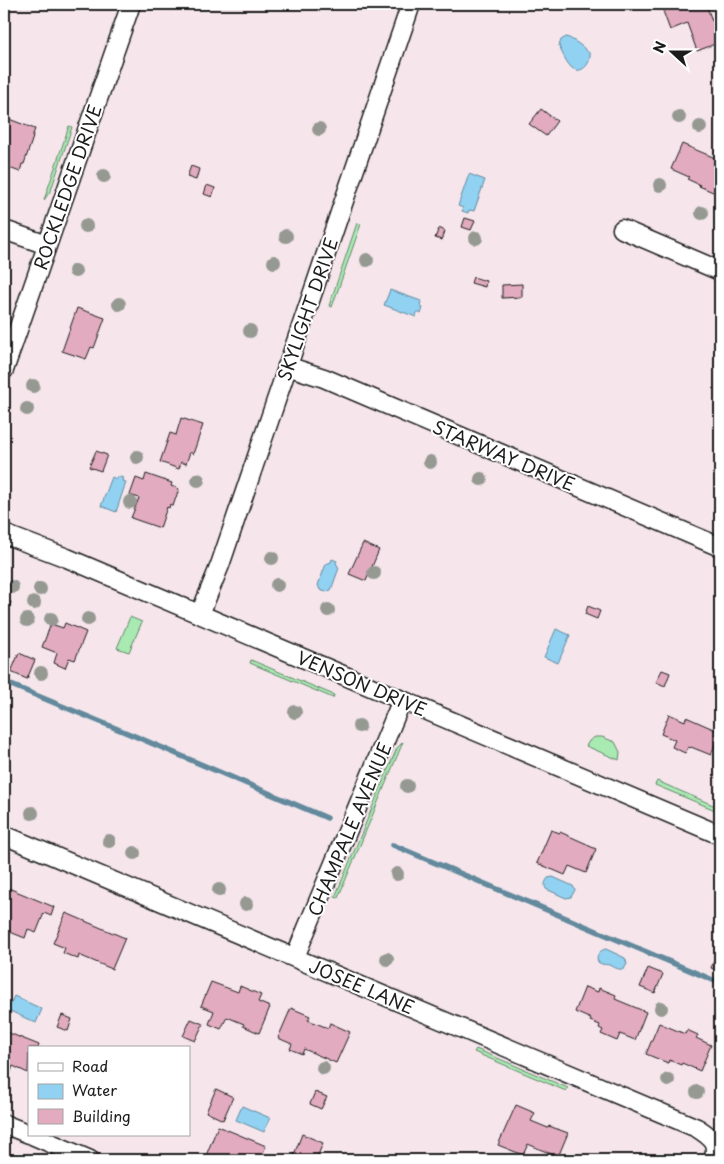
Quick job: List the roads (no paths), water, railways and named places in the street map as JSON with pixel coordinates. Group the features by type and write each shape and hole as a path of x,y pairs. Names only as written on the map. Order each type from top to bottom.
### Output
{"street":[{"name":"ROCKLEDGE DRIVE","path":"4,370 131,4"},
{"name":"SKYLIGHT DRIVE","path":"200,614 220,565 411,4"},
{"path":"622,229 720,271"},
{"path":"4,230 47,246"},
{"name":"STARWAY DRIVE","path":"287,366 324,378 719,542"},
{"name":"VENSON DRIVE","path":"4,534 68,558 720,835"},
{"name":"CHAMPALE AVENUE","path":"295,957 402,700"},
{"name":"JOSEE LANE","path":"4,834 697,1128 711,1137 714,1152"},
{"path":"4,1124 28,1134"},
{"path":"32,1136 90,1160"}],"water":[{"path":"566,37 572,39 590,54 587,65 582,69 575,70 568,64 559,46 561,40"},
{"path":"469,174 485,180 474,211 469,210 468,213 462,211 463,208 458,206"},
{"path":"390,290 421,301 420,306 423,308 421,314 417,312 416,317 384,305"},
{"path":"117,476 123,478 122,481 126,482 116,512 101,506 112,477 116,479"},
{"path":"332,559 337,561 336,563 339,568 331,590 326,592 320,590 318,585 326,564 331,562"},
{"path":"556,629 570,635 558,663 544,657"},
{"path":"553,877 573,886 575,890 571,897 566,898 546,889 546,881 548,878"},
{"path":"606,949 625,958 627,964 624,969 618,969 598,962 597,957 599,953"},
{"path":"14,996 42,1009 36,1023 8,1010"},
{"path":"242,1106 270,1118 264,1132 236,1120"}],"waterway":[{"path":"4,682 327,818"},
{"path":"393,845 720,983"}]}
